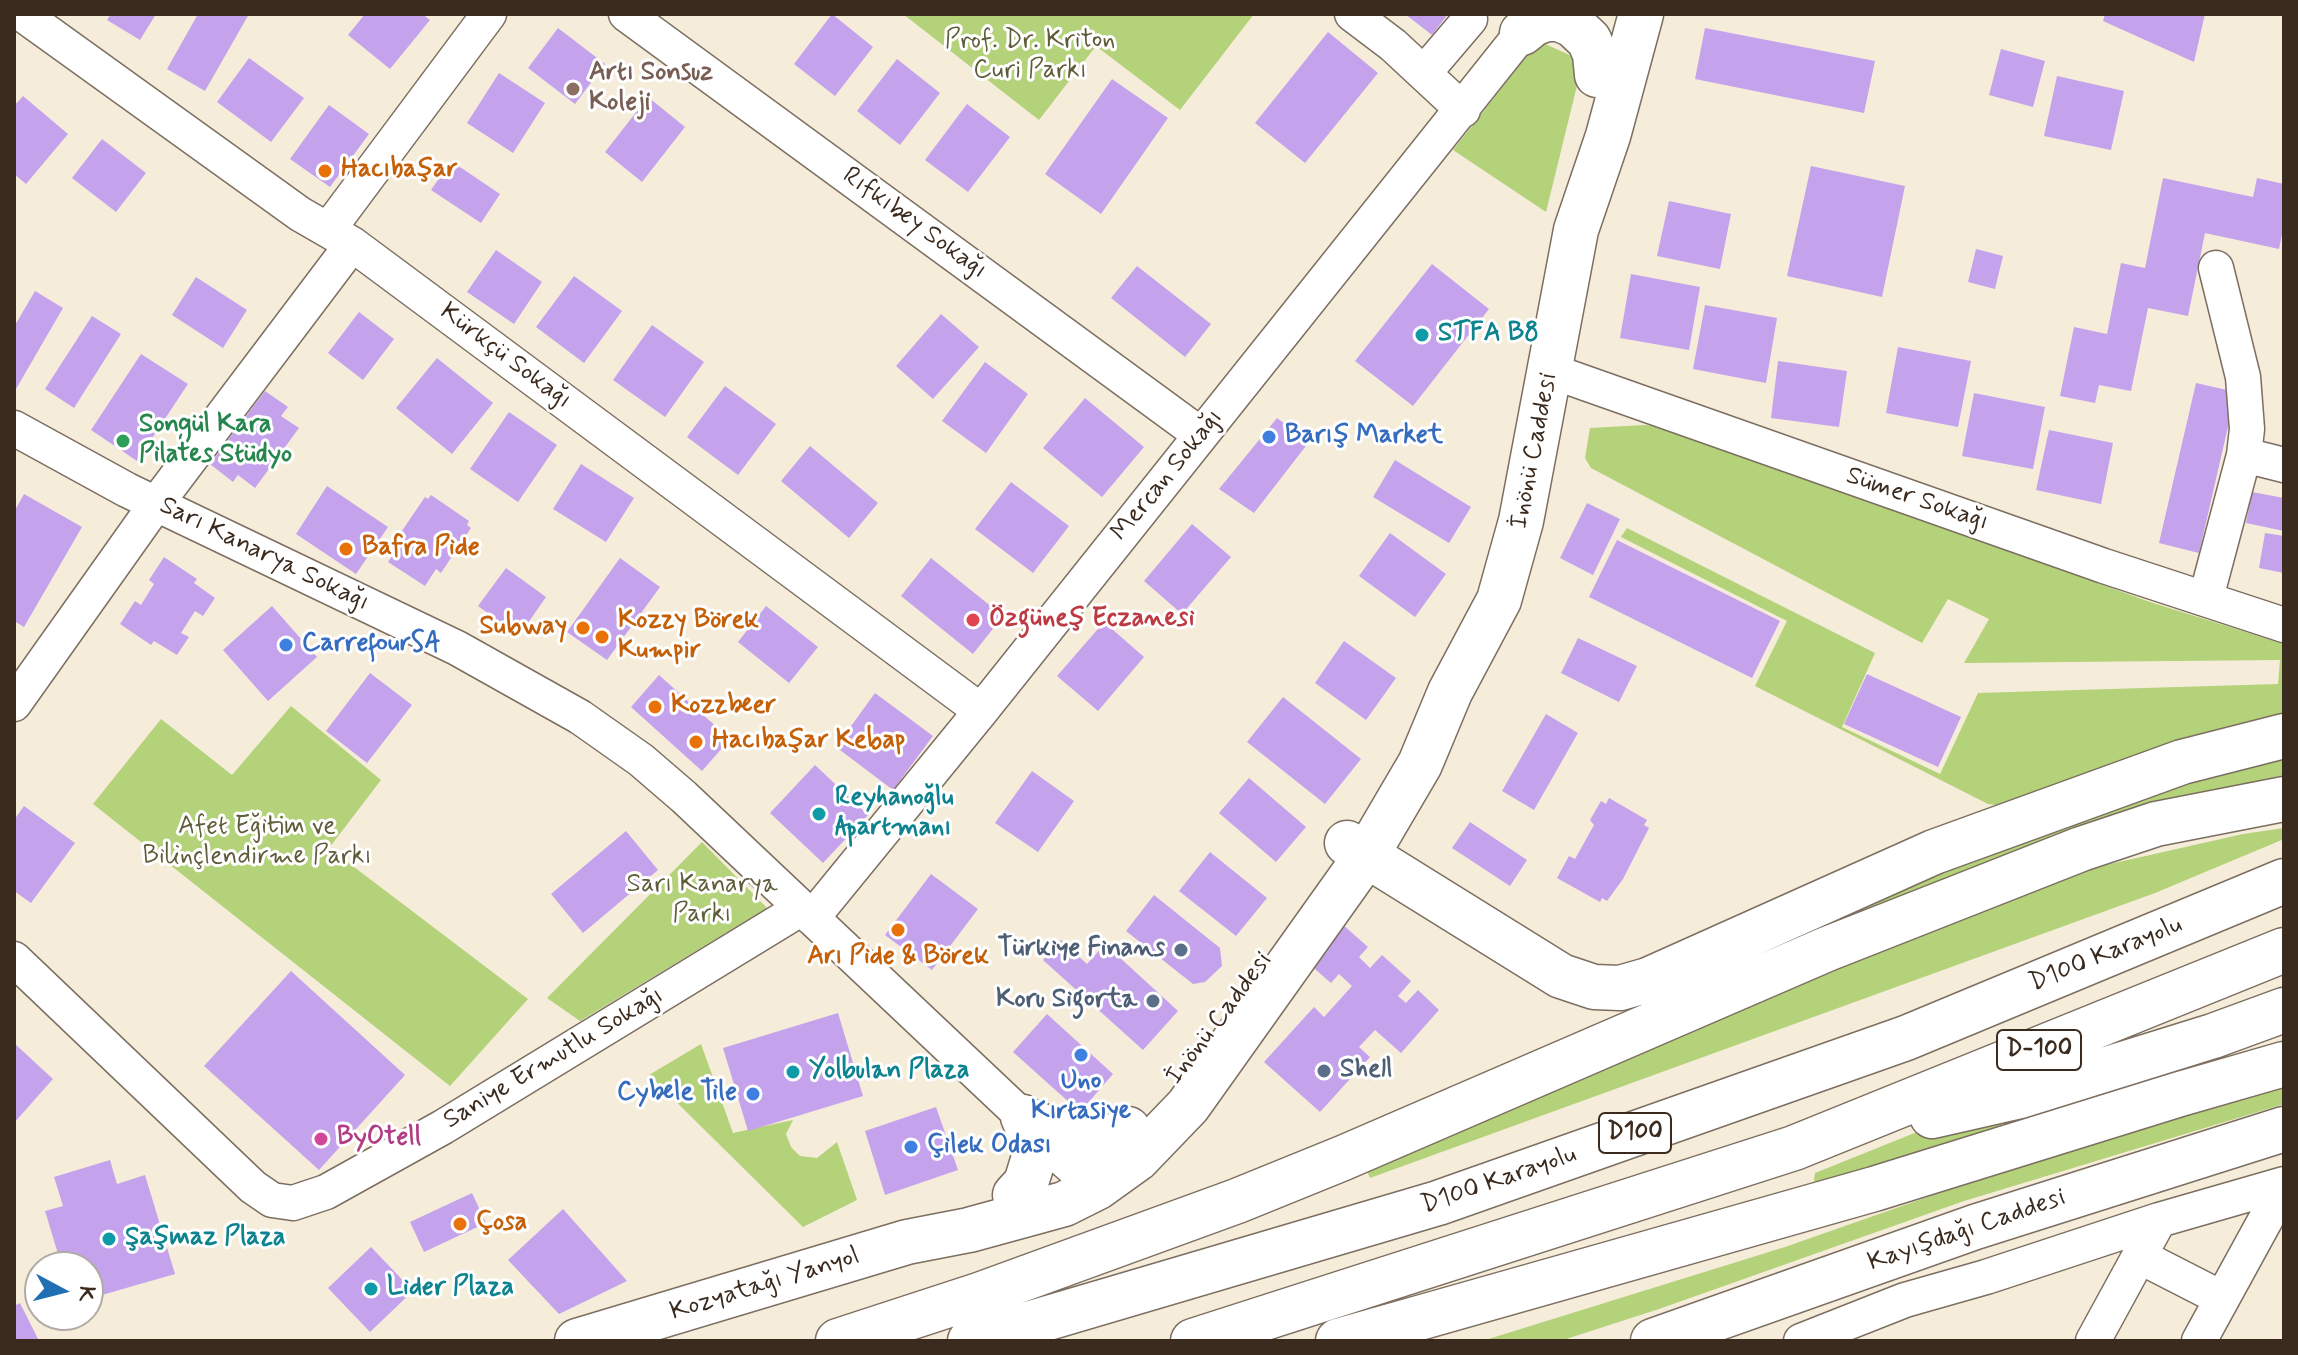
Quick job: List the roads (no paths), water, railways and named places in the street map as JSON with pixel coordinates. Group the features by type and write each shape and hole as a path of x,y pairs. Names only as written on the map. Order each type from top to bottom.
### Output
{"main road":[{"path":"1576,230 1582,161 1611,14"},
{"name":"İnönü Caddesi","path":"907,1242 969,1230 1064,1204 1098,1187 1133,1144 1169,1130 1188,1106 1356,850 1420,764 1450,692 1487,626 1504,587 1521,521 1576,230 1608,136 1641,14"},
{"path":"1530,24 1559,19 1573,25 1592,47 1597,61 1597,75"},
{"path":"1356,850 1561,976 1585,986 1620,988 1648,980 1934,852 2182,762 2284,736"},
{"path":"838,1341 979,1295 1237,1201 1827,949 2081,849 2156,824 2284,799"},
{"name":"D100 Karayolu","path":"970,1341 1438,1203 1906,1038 2284,881"},
{"name":"D-100","path":"1794,1148 2284,950"},
{"path":"1794,1148 2020,1096 2213,1036 2284,1010"},
{"path":"1338,1341 1874,1189 2284,1064"},
{"path":"1023,1117 1073,1139 1109,1139 1133,1144"},
{"path":"1023,1117 1085,1172 1105,1173 1133,1144"},
{"path":"1015,1195 1026,1183 1034,1157 1033,1140 1023,1117"},
{"name":"Kayışdağı Caddesi","path":"1653,1341 1975,1227 2284,1129"},
{"name":"D100","path":"1193,1341 1794,1148"},
{"path":"907,1242 941,1222 1015,1195 1075,1166"},
{"name":"Kozyatağı Yanyol","path":"577,1341 907,1242"}],"street":[{"name":"Kürkçü Sokağı","path":"22,14 297,212 334,244 365,253 981,711"},
{"path":"14,704 156,504 489,14"},
{"name":"Rıfkıbey Sokağı","path":"626,14 1201,435"},
{"path":"1352,14 1393,45 1463,110"},
{"path":"1424,73 1470,19"},
{"name":"Mercan Sokağı","path":"807,913 981,711 1530,24"},
{"path":"2206,598 2244,455 2247,416 2243,377 2216,268"},
{"name":"Sümer Sokağı","path":"1551,371 2104,566 2284,625"},
{"name":"Sarı Kanarya Sokağı","path":"14,428 156,504 427,633 554,701 620,745 665,780 1023,1117"},
{"path":"2244,455 2284,465"},
{"name":"Saniye Ermutlu Sokağı","path":"14,959 253,1187 272,1200 293,1203 326,1192 456,1119 807,913"},
{"path":"1801,1341 1868,1327 1905,1300 2159,1220 2284,1185"},
{"path":"2199,1341 2284,1185"},
{"path":"2093,1341 2159,1220"},
{"path":"2139,1256 2221,1298"},
{"path":"1855,1270 1868,1327"}],"place":[{"name":"Artı Sonsuz Koleji","path":"573,89"},
{"name":"Hacıbaşar","path":"325,171"},
{"name":"STFA B8","path":"1422,335"},
{"name":"Barış Market","path":"1269,437"},
{"name":"Songül Kara Pilates Stüdyo","path":"123,441"},
{"name":"Bafra Pide","path":"346,549"},
{"name":"Özgüneş Eczanesi","path":"973,620"},
{"name":"Subway","path":"583,628"},
{"name":"Kozzy Börek Kumpir","path":"602,637"},
{"name":"CarrefourSA","path":"286,645"},
{"name":"Kozzbeer","path":"655,707"},
{"name":"Hacıbaşar Kebap","path":"696,742"},
{"name":"Reyhanoğlu Apartmanı","path":"819,814"},
{"name":"Arı Pide & Börek","path":"898,930"},
{"name":"Türkiye Finans","path":"1181,950"},
{"name":"Koru Sigorta","path":"1153,1001"},
{"name":"Uno Kırtasiye","path":"1081,1055"},
{"name":"Shell","path":"1324,1071"},
{"name":"Yolbulan Plaza","path":"793,1072"},
{"name":"Cybele Tile","path":"753,1094"},
{"name":"ByOtell","path":"321,1139"},
{"name":"Çilek Odası","path":"911,1147"},
{"name":"Çosa","path":"460,1224"},
{"name":"Şaşmaz Plaza","path":"109,1239"},
{"name":"Lider Plaza","path":"371,1289"}],"park label":[{"name":"Prof. Dr. Kriton Curi Parkı","path":"1030,57"},
{"name":"Afet Eğitim ve Bilinçlendirme Parkı","path":"257,843"},
{"name":"Sarı Kanarya Parkı","path":"702,901"}]}
